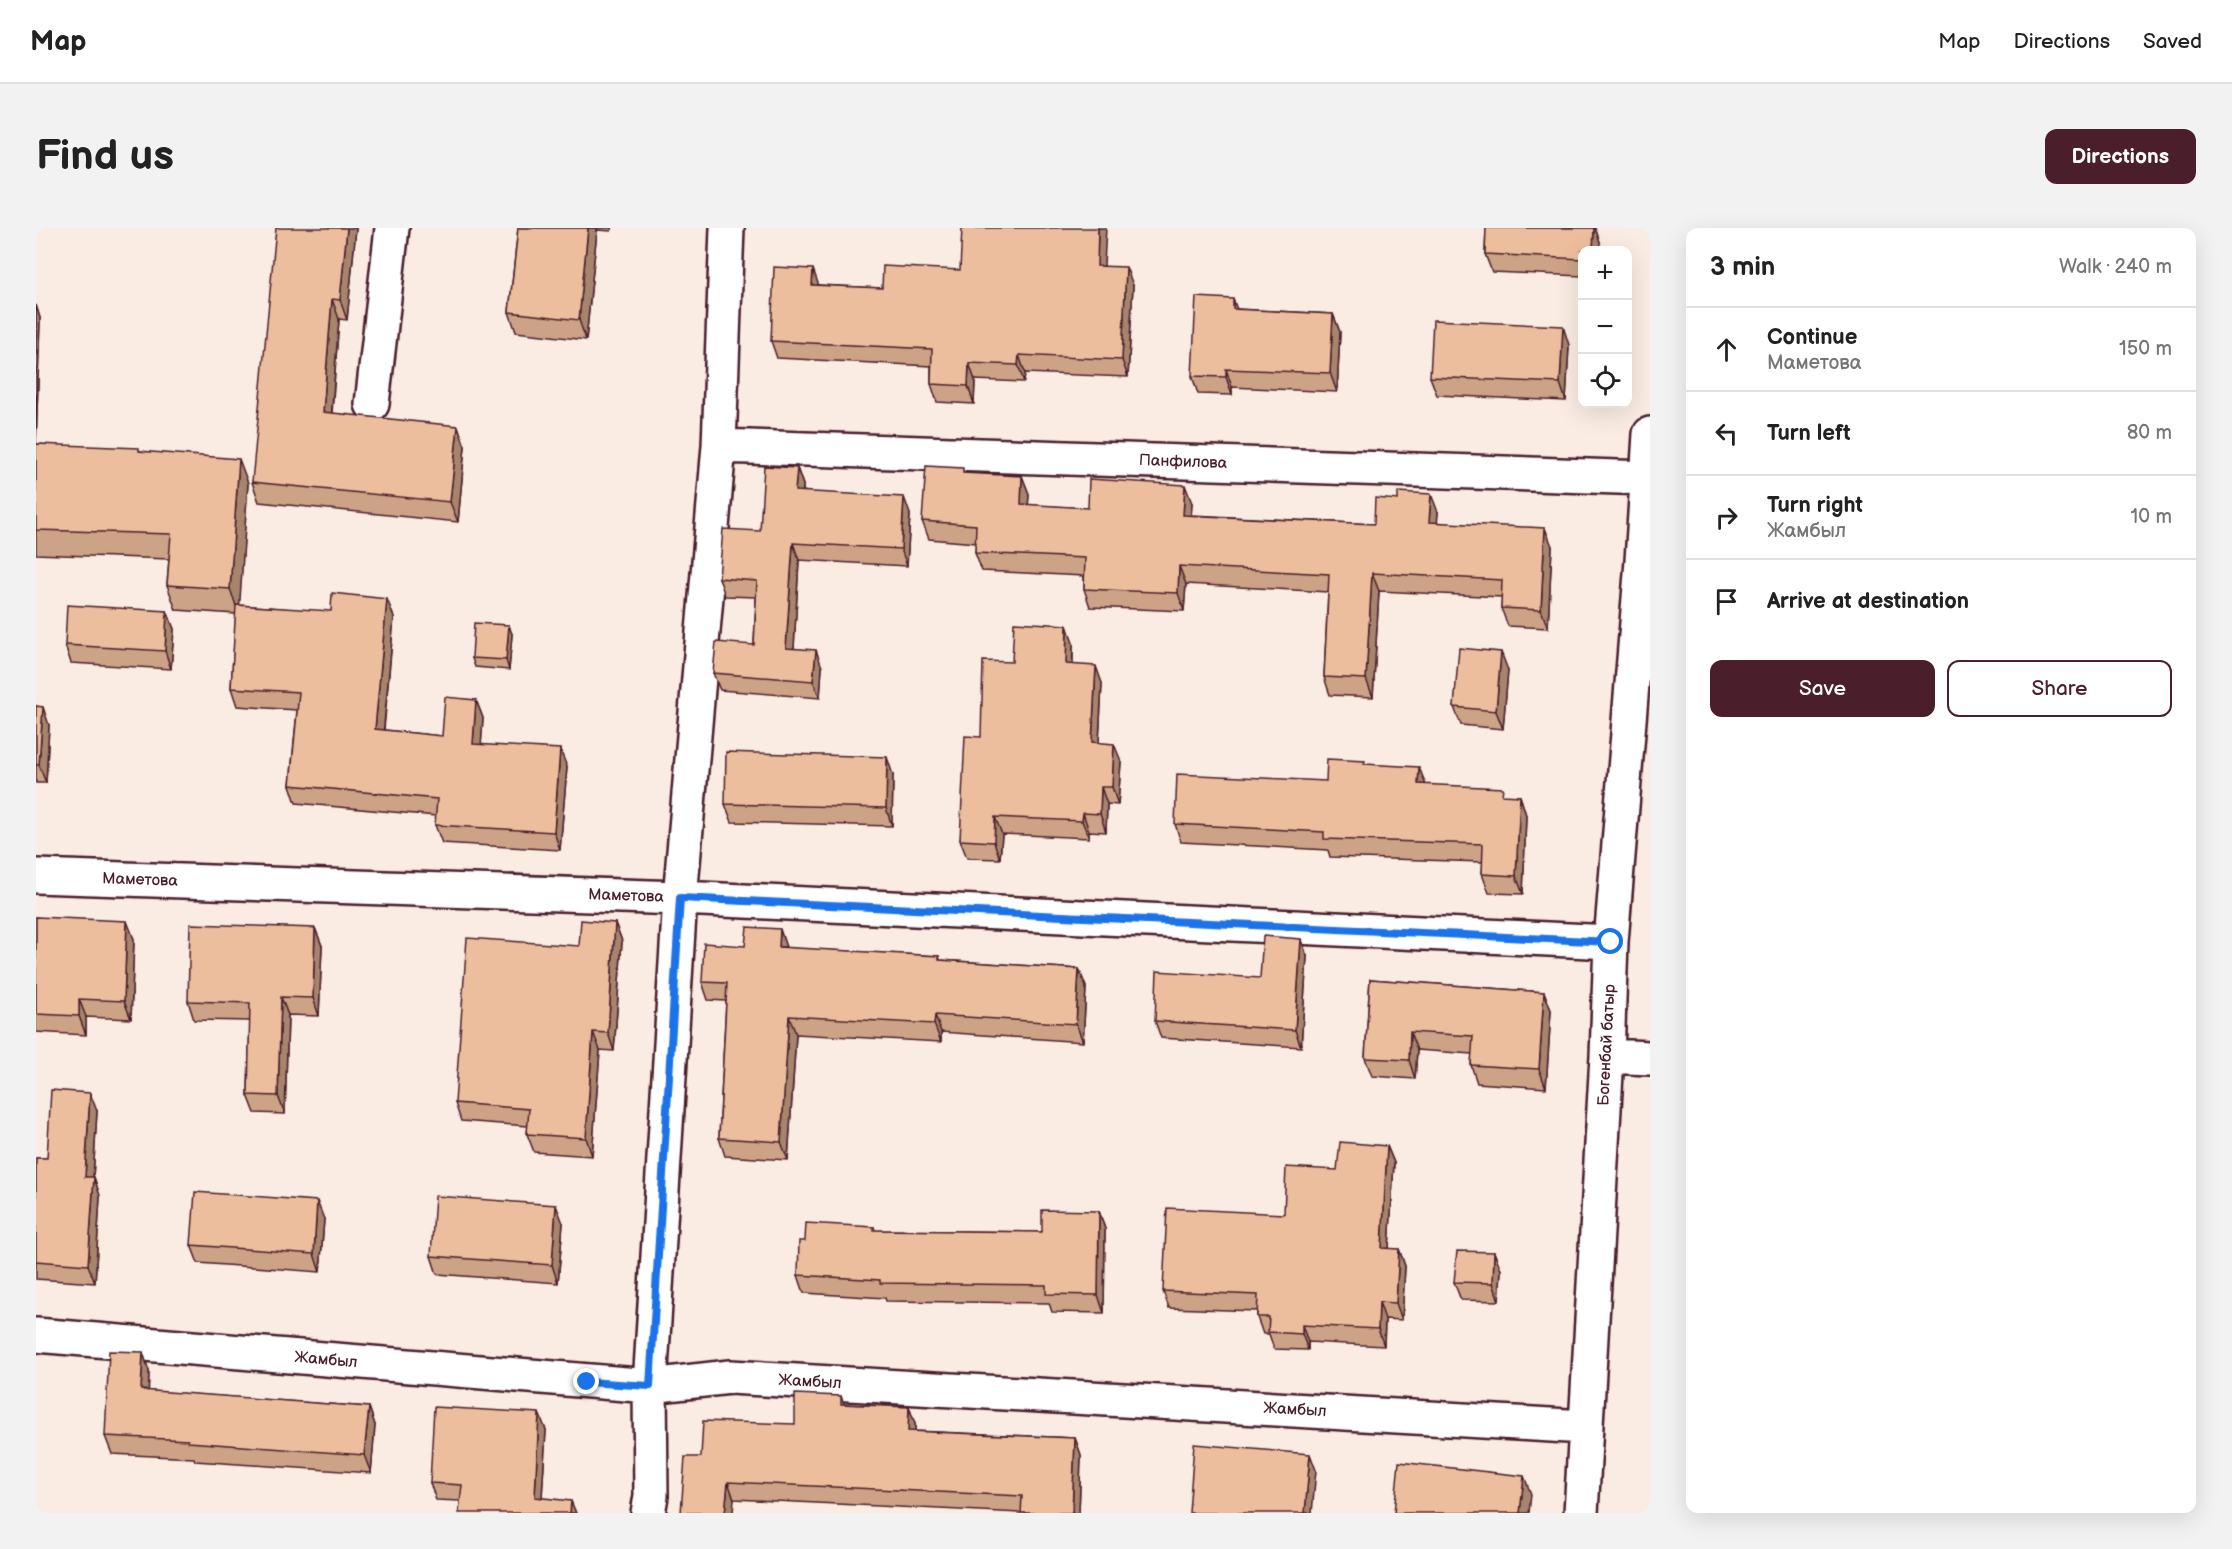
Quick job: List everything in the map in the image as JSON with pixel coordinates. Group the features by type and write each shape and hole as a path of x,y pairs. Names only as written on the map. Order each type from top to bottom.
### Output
{"street":[{"path":"372,405 392,228"},
{"path":"648,1513 651,1496 650,1386 680,898 719,446 727,228"},
{"name":"Богенбай батыр","path":"1581,1513 1607,1056 1611,942 1646,561 1650,434"},
{"name":"Панфилова","path":"719,446 1647,478"},
{"name":"Маметова","path":"36,876 680,898 1611,942"},
{"path":"1607,1056 1650,1058"},
{"name":"Жамбыл","path":"36,1335 650,1386 730,1377 1586,1427"}],"building":[{"path":"276,228 347,228 340,300 332,299 323,412 458,426 450,502 252,482"},
{"path":"518,228 588,228 579,320 509,312"},
{"path":"962,228 1098,228 1097,266 1126,267 1122,360 1019,355 1018,365 969,363 968,386 931,384 932,349 771,341 774,267 813,269 812,285 882,288 883,266 960,270"},
{"path":"1486,228 1594,228 1593,246 1578,246 1578,259 1485,254"},
{"path":"1196,297 1233,299 1233,309 1333,314 1330,373 1226,369 1226,377 1192,376"},
{"path":"1433,320 1563,326 1560,383 1430,377"},
{"path":"36,444 139,448 139,451 239,459 230,589 167,585 171,534 36,530"},
{"path":"764,466 797,468 795,491 904,497 901,549 793,543 786,648 816,650 813,681 713,673 716,642 754,645 757,581 719,578 723,529 760,531"},
{"path":"926,466 963,468 963,473 1022,476 1021,504 1088,508 1089,479 1185,485 1183,515 1374,524 1375,498 1398,500 1398,492 1431,494 1429,522 1545,528 1541,610 1501,608 1502,580 1372,573 1366,679 1324,677 1329,574 1179,566 1178,593 1084,589 1085,558 975,553 976,525 922,521"},
{"path":"332,593 387,599 375,729 442,736 445,697 476,700 473,744 560,749 554,832 435,825 437,799 290,785 299,692 231,688 236,605 331,611"},
{"path":"67,605 167,611 165,651 65,645"},
{"path":"1014,622 1067,625 1066,664 1096,666 1092,742 1114,744 1112,787 1101,787 1100,814 1083,813 1082,821 995,817 994,842 960,840 965,736 981,737 983,661 1012,662"},
{"path":"474,623 509,625 506,660 472,658"},
{"path":"1459,648 1501,652 1496,711 1454,707"},
{"path":"36,706 43,707 39,765 36,765"},
{"path":"726,752 887,757 886,808 725,804"},
{"path":"1327,759 1419,767 1418,784 1503,788 1502,795 1520,796 1516,876 1482,874 1483,844 1324,839 1324,832 1175,824 1177,774 1326,781"},
{"path":"36,917 127,921 124,1001 79,999 79,1016 36,1014"},
{"path":"581,920 615,923 608,1033 593,1032 586,1138 527,1134 529,1109 455,1103 467,938 579,946"},
{"path":"190,924 315,928 313,998 281,997 278,1096 248,1095 250,1003 188,1001"},
{"path":"747,927 780,929 779,947 939,956 939,960 1079,969 1076,1024 935,1015 934,1024 789,1016 781,1142 719,1138 727,983 702,982 704,943 745,946"},
{"path":"1263,936 1301,939 1295,1030 1155,1021 1157,971 1260,978"},
{"path":"1370,979 1544,992 1539,1069 1471,1065 1473,1036 1410,1032 1409,1060 1365,1058"},
{"path":"51,1090 90,1093 85,1177 94,1177 88,1265 36,1261 36,1158 47,1158"},
{"path":"1340,1142 1387,1146 1382,1248 1399,1249 1396,1303 1379,1302 1378,1329 1302,1325 1302,1334 1268,1332 1269,1317 1257,1317 1258,1295 1163,1291 1167,1208 1284,1214 1286,1167 1337,1170"},
{"path":"195,1192 317,1201 314,1254 191,1245"},
{"path":"435,1196 556,1205 552,1265 431,1256"},
{"path":"1042,1210 1099,1211 1098,1295 1046,1294 1046,1285 880,1283 880,1280 798,1275 799,1241 805,1241 806,1223 874,1227 874,1230 1042,1232"},
{"path":"1457,1251 1494,1252 1493,1283 1454,1282"},
{"path":"109,1351 143,1352 141,1390 369,1407 364,1455 188,1442 188,1440 105,1436"},
{"path":"795,1394 841,1396 841,1404 909,1407 908,1431 1075,1438 1072,1513 1021,1513 1022,1496 728,1482 725,1513 681,1513 685,1457 701,1457 703,1421 795,1424"},
{"path":"434,1407 539,1413 535,1497 571,1501 570,1513 459,1513 462,1485 430,1483"},
{"path":"1194,1444 1310,1454 1305,1513 1189,1513"},
{"path":"1399,1462 1524,1476 1520,1513 1394,1513"}],"route":[{"path":"587,1382 650,1386 680,898 1611,942"}]}
